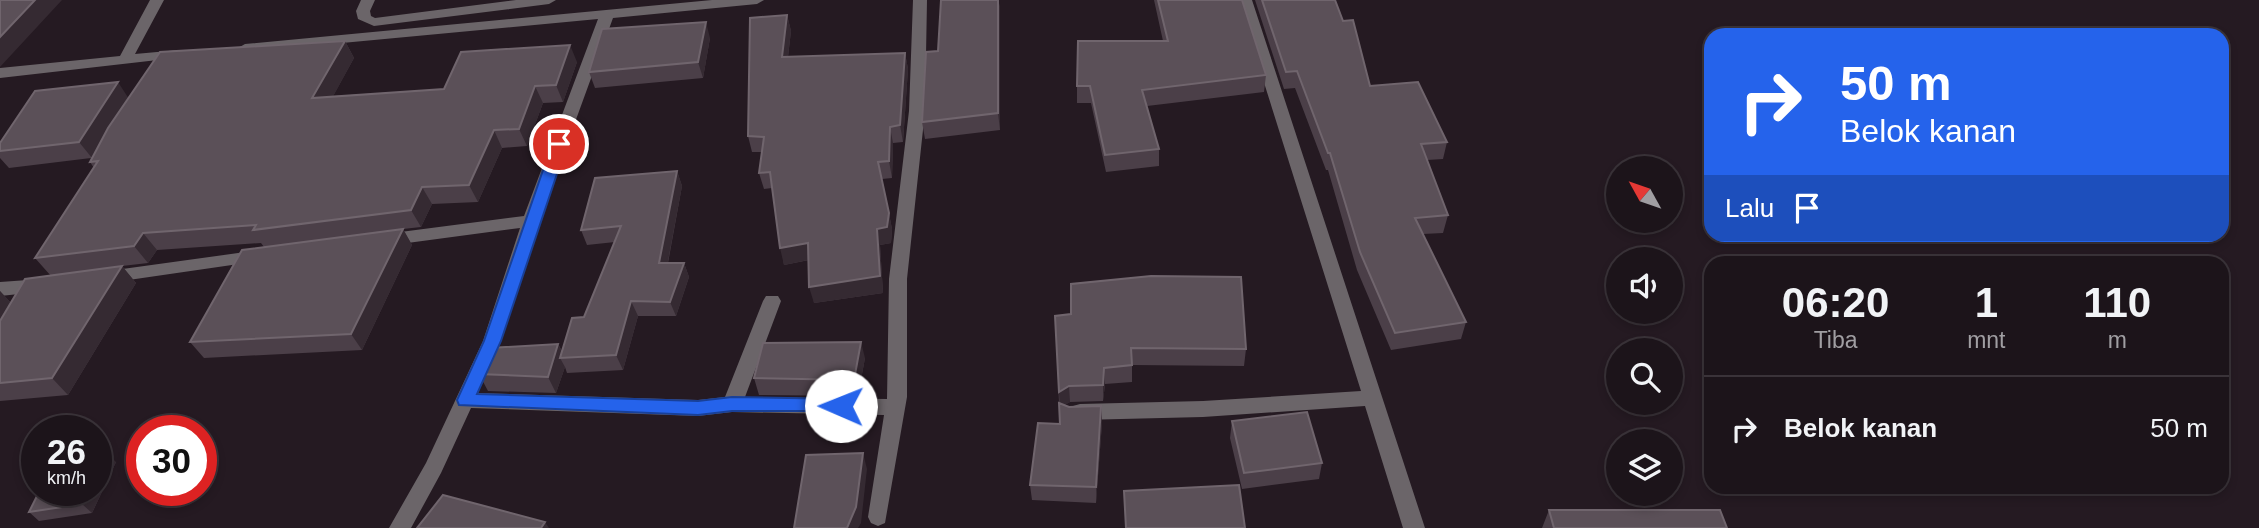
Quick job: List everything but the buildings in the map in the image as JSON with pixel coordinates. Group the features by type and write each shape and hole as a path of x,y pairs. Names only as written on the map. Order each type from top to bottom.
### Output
{"street":[{"path":"126,58 157,0"},
{"path":"368,0 363,11 365,19 374,22 548,0"},
{"path":"225,50 757,0"},
{"path":"878,517 895,407 898,279 917,111 920,0"},
{"path":"1245,0 1414,528"},
{"path":"400,528 434,467 492,341 531,221 607,15"},
{"path":"0,73 197,52"},
{"path":"155,77 170,54"},
{"path":"370,242 531,221"},
{"path":"87,279 276,254"},
{"path":"20,309 46,263"},
{"path":"0,289 60,283"},
{"path":"732,404 772,301"},
{"path":"1070,413 1203,409 1372,398"},
{"path":"465,400 698,408 732,404 895,407"}],"route":[{"path":"559,144 492,341 465,400 698,408 732,404 841,406"}]}
